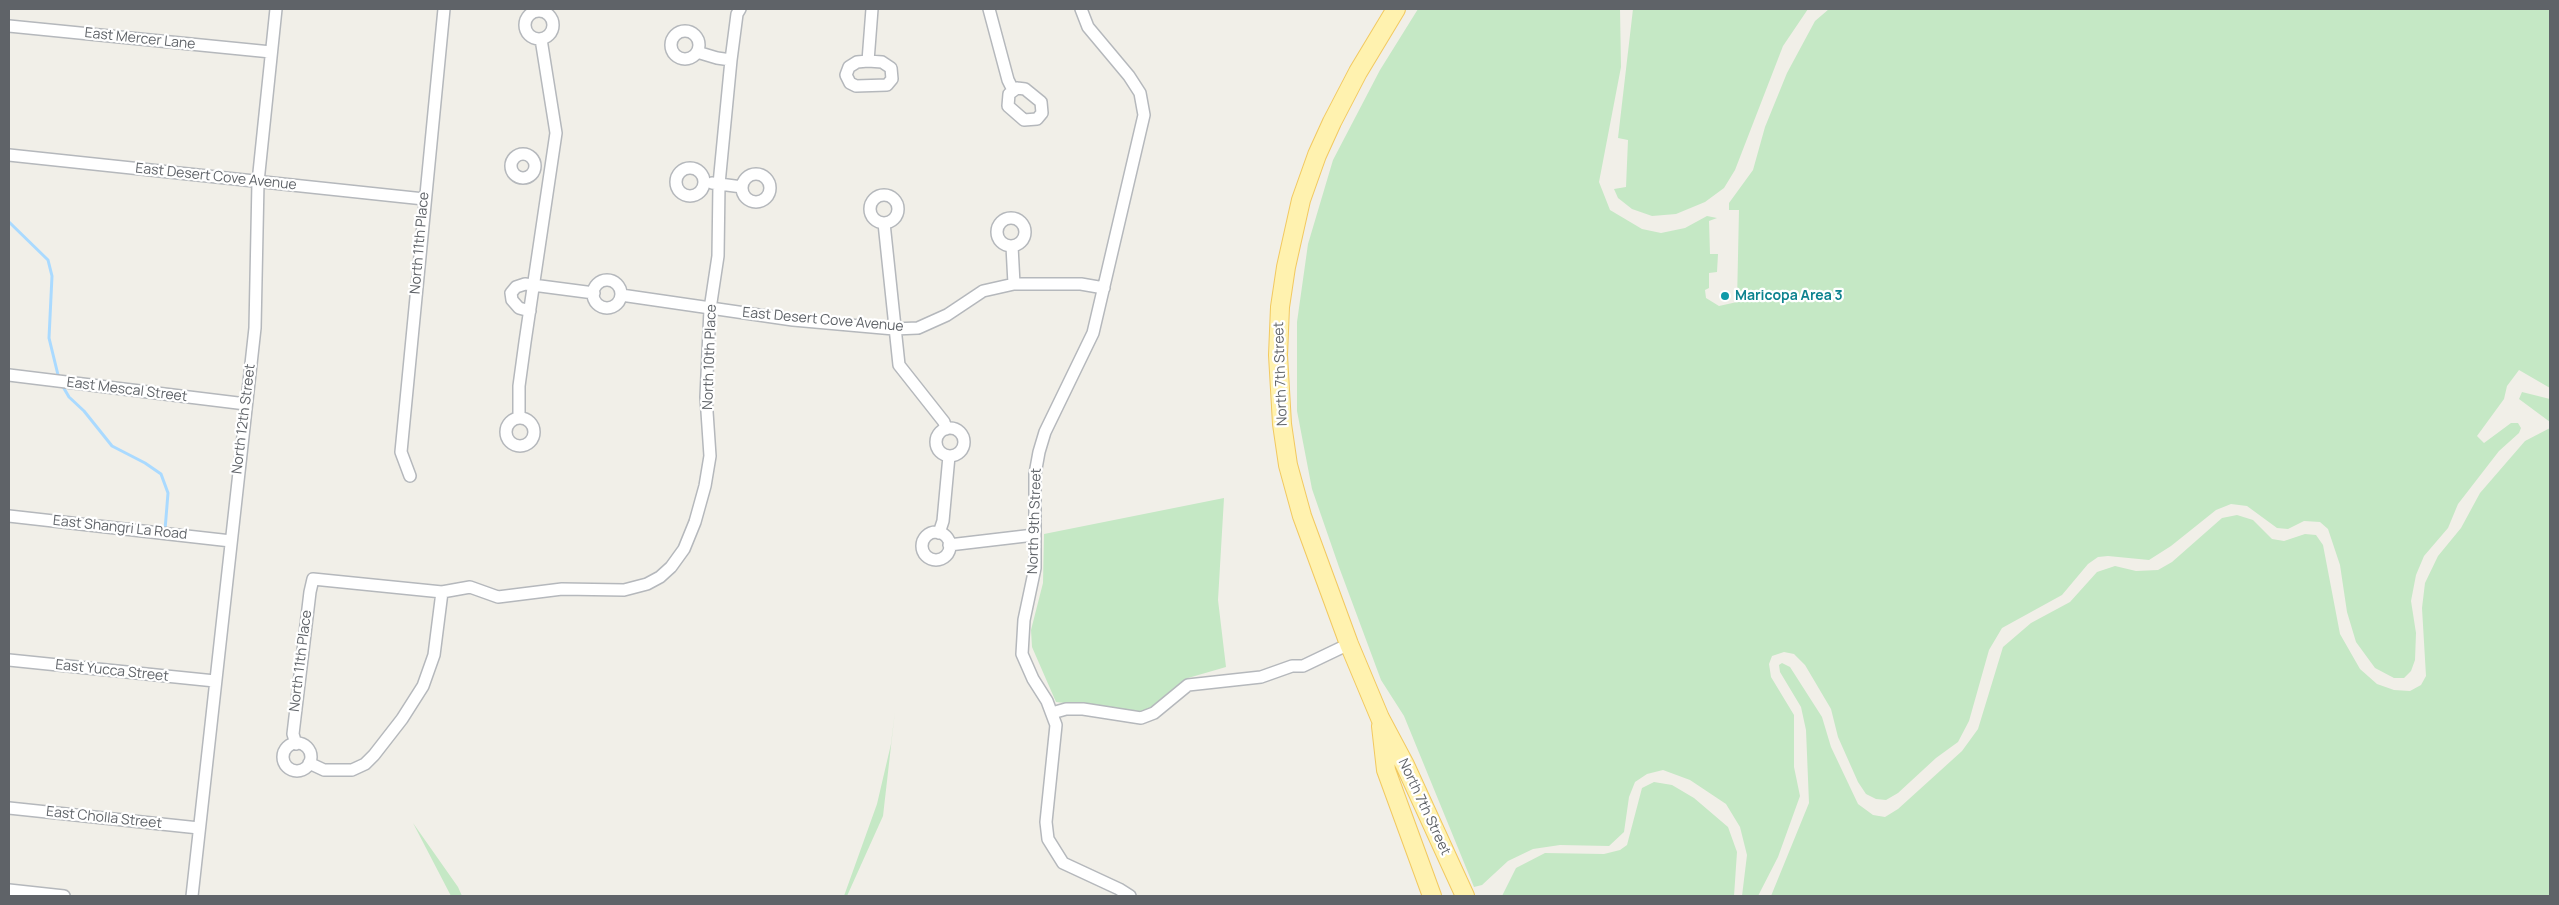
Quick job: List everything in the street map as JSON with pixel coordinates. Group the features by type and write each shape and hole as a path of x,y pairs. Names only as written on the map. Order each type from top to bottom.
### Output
{"main road":[{"name":"North 7th Street","path":"1396,9 1350,87 1317,155 1293,233 1280,307 1280,394 1288,465 1305,527 1349,644 1380,718 1406,764 1465,896"},
{"name":"North 7th Street","path":"1380,718 1386,770 1432,896"}],"street":[{"name":"North 12th Street","path":"192,896 255,328 258,182 276,9"},
{"name":"North 11th Place","path":"410,476 401,452 424,199 444,9"},
{"name":"North 10th Place","path":"442,592 470,587 498,597 562,589 624,590 647,584 660,576 671,567 684,549 695,522 705,486 710,456 706,397 710,309 718,256 719,184 731,60 737,14 740,9"},
{"path":"868,61 872,9"},
{"path":"989,9 1008,80 1013,90"},
{"name":"North 9th Street","path":"1081,9 1088,27 1140,93 1144,115 1093,334 1045,432 1039,452 1035,474 1034,568 1024,620 1022,654 1052,713 1056,725 1046,822 1048,839 1064,863 1120,889 1130,896"},
{"path":"537,10 549,16 553,24 548,35 540,39 529,34 525,27 527,18 537,10"},
{"name":"East Mercer Lane","path":"9,26 271,52"},
{"path":"519,418 520,386 533,285 556,133 540,39"},
{"path":"697,52 731,60"},
{"name":"East Desert Cove Avenue","path":"9,154 424,199"},
{"path":"536,167 552,167"},
{"path":"704,183 742,187"},
{"path":"884,223 898,365 944,422 946,429"},
{"path":"1012,246 1014,284"},
{"path":"606,280 617,284 621,295 615,305 607,308 599,304 594,293 596,286 606,280"},
{"name":"East Desert Cove Avenue","path":"621,295 793,320 894,329 918,328 947,315 983,291 1014,284 1081,284 1104,288"},
{"path":"530,311 517,306 512,300 511,293 520,286 533,285 594,293"},
{"name":"East Mescal Street","path":"9,375 246,404"},
{"path":"946,429 959,431 964,443 957,454 949,456 940,452 937,443 939,435 946,429"},
{"path":"939,533 943,521 949,456"},
{"name":"East Shangri La Road","path":"9,516 231,541"},
{"path":"939,533 945,536 949,545 947,554 940,559 931,559 924,553 922,544 926,536 939,533"},
{"path":"949,545 1034,536"},
{"name":"North 11th Place","path":"296,744 293,734 313,579 442,592"},
{"path":"309,763 324,770 352,770 365,764 374,755 402,719 423,686 438,639 442,592"},
{"path":"1052,713 1066,709 1141,718 1154,713 1188,685 1261,676 1292,666 1303,666 1349,644"},
{"name":"East Yucca Street","path":"9,660 215,681"},
{"path":"296,744 307,748 310,755 309,763 303,770 297,771 286,767 284,753 290,745 296,744"},
{"name":"East Cholla Street","path":"9,808 199,828"},
{"path":"9,890 64,896"}],"green space":[{"path":"1418,9 1620,9 1621,67 1599,182 1610,210 1642,229 1661,233 1685,228 1707,216 1717,218 1709,221 1710,254 1718,254 1717,272 1709,273 1709,288 1705,290 1706,298 1719,306 1737,302 1739,210 1729,210 1729,203 1753,170 1765,127 1787,73 1815,21 1829,9 2550,9 2550,388 2519,370 2507,386 2504,399 2477,436 2484,443 2511,423 2518,423 2521,428 2519,433 2499,451 2458,504 2448,528 2424,556 2416,575 2411,601 2416,633 2415,660 2411,671 2404,678 2394,678 2375,668 2356,642 2347,612 2340,565 2328,529 2320,522 2304,521 2288,529 2277,528 2247,506 2231,504 2216,510 2171,546 2149,560 2108,556 2098,557 2088,564 2062,595 2002,628 1989,650 1969,721 1958,742 1936,758 1898,793 1886,800 1876,799 1866,794 1858,782 1838,737 1831,709 1805,665 1794,654 1784,652 1772,656 1769,664 1771,677 1794,715 1794,767 1800,796 1778,857 1758,896 1742,896 1747,855 1740,827 1726,804 1690,780 1663,770 1647,774 1635,782 1629,797 1624,832 1609,846 1560,845 1533,849 1508,861 1482,885 1474,887 1404,716 1381,680 1312,489 1297,411 1297,322 1308,244 1333,160 1380,70"},
{"path":"1633,9 1808,9 1783,46 1735,170 1724,188 1705,202 1676,214 1652,216 1632,209 1618,198 1614,189 1626,187 1628,140 1618,138"},
{"path":"2522,392 2550,399 2550,422 2519,399"},
{"path":"2550,428 2550,896 1771,896 1809,803 1806,730 1801,707 1780,672 1779,665 1782,663 1790,667 1822,717 1831,747 1858,804 1873,815 1885,817 1898,809 1962,751 1978,729 2003,647 2031,623 2070,602 2097,572 2115,566 2136,571 2158,570 2172,562 2222,518 2237,515 2253,520 2272,539 2284,541 2305,534 2316,535 2323,545 2340,634 2360,669 2377,684 2394,690 2410,691 2421,685 2426,676 2422,608 2425,583 2438,556 2461,528 2480,493 2525,441"},
{"path":"1224,498 1218,600 1226,667 1188,678 1147,712 1056,702 1032,647 1031,630 1043,583 1044,534"},
{"path":"895,711 883,816 847,896 844,896 877,804 891,744"},
{"path":"1654,782 1672,785 1694,798 1728,827 1737,852 1734,896 1502,896 1516,868 1545,853 1604,854 1620,850 1627,845 1642,788"},
{"path":"413,823 458,887 462,896 451,896"}],"waterway":[{"path":"9,222 48,260 52,276 49,338 59,379"},
{"path":"62,385 69,397 84,411 112,446 145,463 161,474 168,493 165,530"}],"place":[{"name":"Maricopa Area 3","path":"1725,296"}]}
